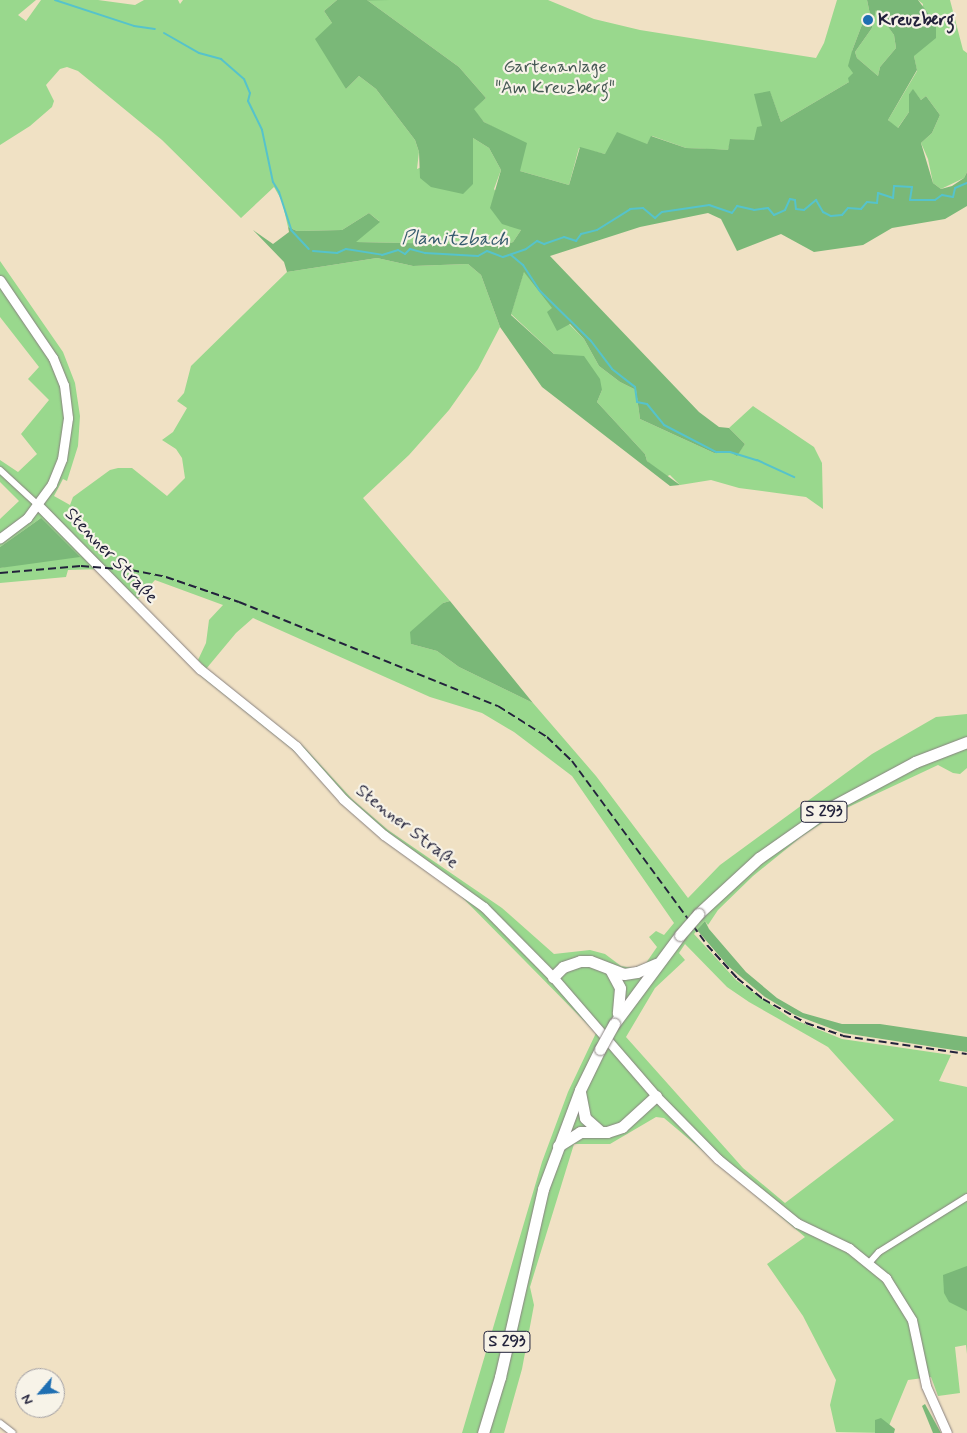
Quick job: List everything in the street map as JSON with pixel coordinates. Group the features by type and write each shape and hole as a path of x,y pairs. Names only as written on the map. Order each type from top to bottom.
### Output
{"highway":[{"name":"S 293","path":"483,1433 500,1378 534,1219 555,1152 580,1090 615,1021 656,964 698,914 783,839 859,791 947,749 967,742"},
{"path":"554,977 563,967 580,961 632,973 656,964"},
{"path":"609,968 620,988 615,1021"},
{"path":"580,1090 585,1118 601,1132"},
{"path":"555,1152 574,1134 601,1132 622,1127 656,1096"}],"street":[{"path":"0,280 46,346 66,395 68,430 62,459 52,484 38,505 0,538"},
{"name":"Stenner Straße","path":"0,470 38,505 74,544 200,669 296,746 343,799 370,823 471,896 554,977 656,1096 718,1159 797,1223 850,1248 870,1262 895,1288 912,1320 926,1386 947,1433"},
{"path":"870,1262 879,1252 967,1197"},
{"path":"0,1423 13,1433"}],"green space":[{"path":"0,0 36,0 18,15 26,21 41,0 98,0 135,5 144,0 178,0 180,4 183,0 337,0 324,11 332,23 346,89 359,76 376,89 415,140 419,152 417,169 472,145 473,138 489,148 501,170 494,189 521,230 513,242 505,245 355,242 379,221 369,213 342,230 297,231 288,227 282,201 274,187 241,218 162,140 78,71 67,67 60,69 46,85 54,101 52,107 30,126 0,145"},
{"path":"337,0 367,0 459,67 486,98 474,109 484,122 527,143 520,171 569,185 580,147 605,154 617,132 647,144 651,136 686,148 728,150 730,139 754,140 757,127 762,126 754,94 770,91 781,122 849,82 848,78 853,73 848,66 852,51 863,22 868,23 871,19 867,0 918,0 936,24 936,38 914,56 917,70 888,120 898,128 909,112 909,94 913,89 921,100 926,96 940,115 932,133 921,143 933,183 941,189 952,186 964,178 967,172 967,206 945,219 892,228 863,245 814,252 781,234 737,251 721,219 708,213 640,227 550,256 699,412 719,427 729,428 745,444 737,456 729,451 714,453 640,419 636,390 620,382 599,366 584,339 570,324 557,331 547,312 552,308 524,272 511,315 554,354 584,356 600,379 602,390 597,402 645,454 647,461 680,485 670,486 542,387 500,327 481,275 468,264 413,266 377,258 287,272 284,262 253,230 273,244 289,232 288,227 297,231 342,230 369,213 380,222 356,242 505,245 513,242 521,230 502,224 490,208 501,170 489,148 473,138 473,184 463,194 431,187 420,178 419,152 415,140 376,89 359,76 346,89 315,39 332,23 324,11","holes":["876,10 894,35 896,48 880,67 878,76 857,58 855,52 872,28"]},
{"name":"Gartenanlage \"Am Kreuzberg\"","path":"367,0 548,0 594,19 640,30 816,58 824,43 837,0 867,0 871,19 868,23 863,22 852,51 853,73 849,82 781,122 770,92 762,126 754,141 731,139 728,150 686,148 652,136 647,144 605,154 579,148 569,185 520,171 504,133 484,122 473,109 486,98 459,67"},
{"path":"918,0 950,0 963,50 967,53 967,172 964,178 941,189 933,183 928,159 921,143 932,133 940,115 926,96 921,100 913,90 909,94 909,112 897,129 888,120 917,71 914,56 923,4"},
{"path":"876,9 894,35 896,48 880,67 878,76 857,58 855,52 872,28"},
{"path":"377,258 413,266 468,264 481,275 500,327 478,369 449,410 409,455 363,498 450,601 443,603 411,644 437,651 459,667 533,703 596,776 688,898 720,865 872,754 936,717 967,714 967,768 960,774 953,773 938,765 840,811 801,837 753,876 718,910 708,925 705,921 694,934 736,980 790,1018 842,1039 951,1055 939,1081 967,1087 967,1354 966,1345 955,1347 960,1393 938,1396 931,1377 908,1380 886,1433 836,1432 830,1405 836,1380 803,1316 767,1264 805,1237 664,1118 656,1117 610,1144 574,1144 530,1287 534,1305 522,1369 504,1433 462,1433 542,1162 568,1092 596,1033 448,883 393,847 292,749 201,676 206,668 198,660 206,643 209,620 223,605 155,580 137,600 105,569 68,570 66,577 0,583 0,568 13,565 41,518 0,547 0,519 19,501 0,482 0,460 18,472 37,454 21,434 49,400 28,379 39,367 0,317 0,261 63,352 75,383 80,416 78,446 67,481 63,479 54,496 70,505 73,497 110,470 118,468 132,468 167,496 185,478 182,458 176,449 162,440 173,432 187,408 177,401 184,393 191,366 287,272","holes":["253,618 430,697 482,713 514,732 572,776 674,923 664,935 656,931 649,937 657,947 646,963 633,968 621,966 605,954 590,950 554,954 502,908 388,830 352,799 304,747 206,669 236,633","685,944 727,987 749,1002 828,1047 894,1120 785,1203 743,1168 626,1037 655,988 685,960 679,953"]},
{"path":"524,271 553,308 584,339 599,366 620,382 636,390 640,419 714,453 729,451 737,455 745,444 729,428 753,406 814,447 822,463 823,509 806,497 739,488 711,480 680,485 670,475 665,477 647,461 645,454 597,402 602,390 554,354 511,314"},
{"path":"41,518 80,557 0,568 0,547"},
{"path":"450,601 533,703 459,667 437,651 411,644 410,632 443,603"},
{"path":"705,921 709,929 746,972 777,998 803,1013 842,1024 880,1024 967,1037 967,1052 843,1033 795,1015 765,997 728,966 697,930"},
{"path":"967,1266 967,1311 949,1302 944,1293 943,1275"},
{"path":"925,1404 941,1433 933,1433 922,1406"},
{"path":"881,1418 895,1429 894,1433 875,1433 875,1420"}],"waterway":[{"name":"Planitzbach","path":"55,0 134,26 155,29"},
{"name":"Planitzbach","path":"164,33 199,53 221,59 244,79 250,93 248,101 262,130 273,182 279,192 291,230 309,249"},
{"name":"Planitzbach","path":"313,251 337,253 346,249 382,255 398,250 405,254 410,249 425,253 478,256 487,251 503,257 526,249 537,241 544,244 564,237 576,241 581,234 597,230 630,209 643,208 655,218 662,212 709,205 732,213 737,206 754,210 768,208 774,215 785,210 790,199 795,200 796,209 804,210 816,200 823,212 831,216 842,215 848,208 861,209 867,202 877,203 878,193 893,198 894,186 912,187 910,200 935,200 942,195 953,197 955,188 967,183"},
{"path":"511,255 523,265 540,291 591,341 612,369 635,387 637,402 647,404 664,425 716,452 730,452 757,460 794,477"}],"railway":[{"path":"0,573 81,566 131,570 166,577 239,602 498,706 547,737 572,761 707,945 737,978 763,999 806,1023 843,1036 967,1054"}],"place":[{"name":"Kreuzberg","path":"868,20"}]}
